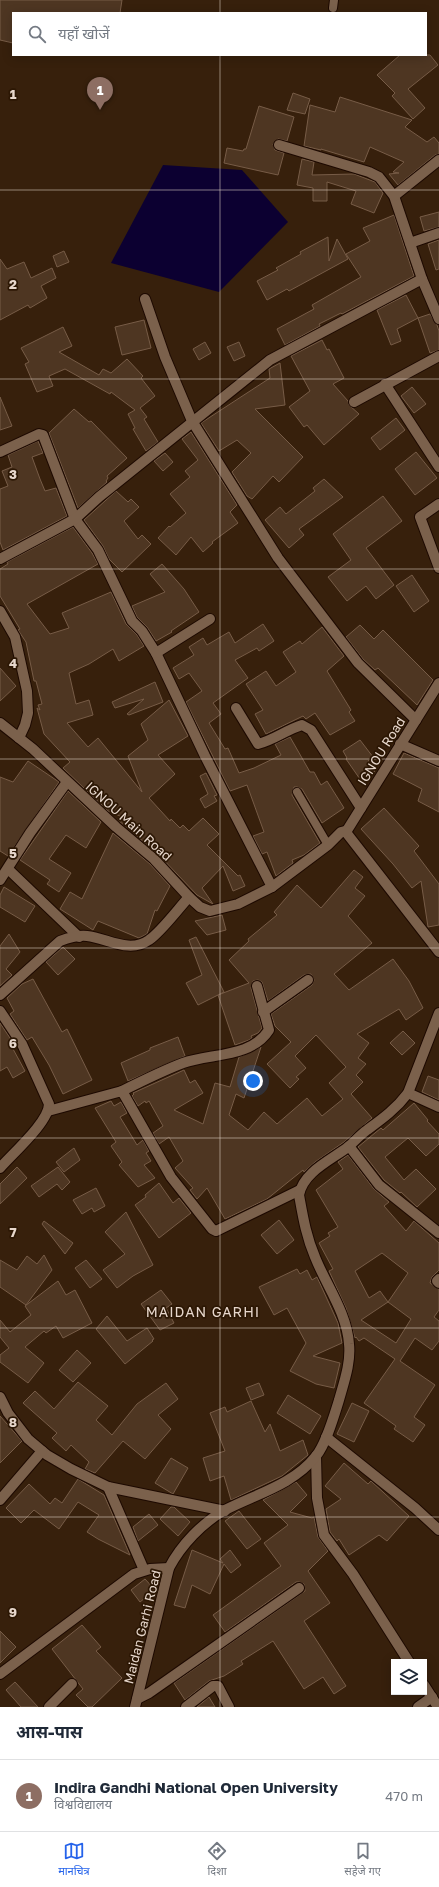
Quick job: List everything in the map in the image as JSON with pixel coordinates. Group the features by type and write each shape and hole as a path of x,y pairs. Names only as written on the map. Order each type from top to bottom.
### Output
{"street":[{"path":"279,145 375,174 394,196 422,279 439,319"},
{"path":"394,196 439,160"},
{"path":"410,243 439,233"},
{"path":"0,559 74,520 99,497 192,421 270,360 422,279"},
{"path":"145,299 165,357 192,421 286,570 358,663 416,720"},
{"path":"354,402 439,356"},
{"path":"385,384 439,467"},
{"path":"0,452 39,434 43,435 74,520 98,550 132,621 142,631 156,653 205,756 272,887"},
{"path":"439,504 420,517 439,568"},
{"path":"0,611 15,636 27,691 28,713 25,725 19,738"},
{"path":"156,653 210,619"},
{"name":"IGNOU Road","path":"346,832 439,683"},
{"path":"236,708 258,744 272,741 286,730 302,725 311,730 361,808"},
{"name":"IGNOU Main Road","path":"0,723 34,749 116,827 154,859 200,907 210,911 238,904 272,887 328,845 341,832 346,832"},
{"path":"400,744 439,761"},
{"path":"0,880 30,833 67,782"},
{"path":"346,832 439,952"},
{"path":"8,869 80,937"},
{"path":"0,994 60,941 69,938 86,936 130,946 141,944 150,940 189,897"},
{"path":"263,1012 308,980"},
{"path":"48,1111 122,1091 185,1062 225,1055 251,1046 265,1037 269,1030 257,986"},
{"path":"0,1011 28,1057 49,1104 48,1111 42,1121 0,1168"},
{"path":"407,1659 353,1574 324,1535 317,1498 316,1456 326,1437 337,1406 350,1361 349,1344 342,1315 315,1258 305,1230 299,1195 303,1182 312,1172 349,1146 395,1109 408,1093 439,1013"},
{"path":"122,1091 171,1177 212,1229 216,1231 300,1190"},
{"path":"408,1093 439,1108"},
{"path":"349,1146 379,1184 439,1233"},
{"path":"439,1279 437,1281 439,1283"},
{"path":"0,1397 17,1426 28,1439 42,1451 71,1469 108,1487 225,1511"},
{"path":"326,1437 415,1508 439,1530"},
{"path":"0,1500 42,1451"},
{"name":"Maidan Garhi Road","path":"136,1703 169,1568 176,1555 187,1541 225,1511 271,1491 298,1472 316,1456"},
{"path":"108,1487 144,1570"},
{"path":"0,1674 119,1584 144,1570 169,1568"},
{"path":"136,1703 298,1588"},
{"path":"49,1707 72,1684"},
{"path":"186,1707 213,1686 218,1686 229,1707"},
{"path":"427,1690 438,1707"},
{"path":"418,1707 432,1697"}],"lane":[{"path":"298,792 328,845"}],"shaded area":[{"path":"163,165 242,170 288,222 219,292 111,263"}],"building":[{"path":"0,0 122,0 120,12 12,12 12,43 0,40"},
{"path":"430,55 438,65 408,89 425,108 413,119 392,96 395,93 377,75 399,56"},
{"path":"293,93 310,99 305,114 287,110"},
{"path":"340,97 412,120 405,127 427,142 434,137 439,143 439,154 435,155 398,185 389,174 399,173 393,172 404,162 370,147 364,162 321,149 304,146 310,105 335,112"},
{"path":"259,106 294,117 287,141 278,139 273,144 275,150 284,153 278,175 224,163 227,148 243,151 246,149"},
{"path":"302,159 314,162 312,175 354,174 375,182 383,193 374,213 351,204 356,191 327,182 327,201 313,201 313,188 297,185"},
{"path":"439,212 439,227 424,231 420,217"},
{"path":"394,215 414,276 342,314 341,313 319,324 320,326 285,345 277,329 314,309 312,305 361,277 346,254 370,241 363,228"},
{"path":"328,237 329,261 337,239 348,259 289,291 287,289 267,300 257,281 278,270 276,268 301,254 300,252"},
{"path":"439,240 439,269 436,270 428,244"},
{"path":"64,251 69,262 57,267 53,256"},
{"path":"0,259 7,269 24,262 31,278 52,268 56,278 41,286 47,298 30,308 28,305 0,320"},
{"path":"406,295 418,318 397,329 401,341 391,345 377,310"},
{"path":"430,314 439,331 439,350 430,353 418,318"},
{"path":"144,320 151,348 122,355 115,327"},
{"path":"63,327 72,346 59,352 99,375 103,369 111,373 127,359 143,376 141,378 155,396 140,408 147,417 144,419 158,442 146,451 133,429 135,428 128,414 135,410 111,392 110,394 65,369 49,376 53,386 37,392 25,364 29,362 21,348"},
{"path":"322,340 327,350 329,349 344,378 333,384 348,401 349,405 359,414 324,445 307,425 304,427 289,407 310,391 291,356"},
{"path":"205,342 211,353 199,360 193,349"},
{"path":"239,342 245,356 234,361 227,347"},
{"path":"280,363 285,405 255,409 303,457 279,482 273,476 252,499 247,496 232,472 251,453 237,440 219,451 201,423 270,378 269,369"},
{"path":"412,387 426,404 414,413 401,396"},
{"path":"0,397 12,426 0,430"},
{"path":"74,409 89,422 91,421 127,458 107,476 107,482 78,508 49,433"},
{"path":"396,418 405,430 380,450 371,438"},
{"path":"191,432 237,505 230,512 238,523 212,542 213,543 203,552 191,537 176,555 158,538 169,526 170,527 186,513 170,494 190,477 185,471 198,460 182,439"},
{"path":"38,441 43,453 32,457 40,479 45,491 56,488 67,516 3,550 0,542 0,489 8,486 2,471 12,467 8,455"},
{"path":"416,452 437,478 415,495 395,469"},
{"path":"165,453 173,462 163,471 154,461"},
{"path":"324,479 343,497 299,529 304,535 289,548 265,520 280,507 286,514 315,491 313,488"},
{"path":"116,491 128,502 131,499 139,507 124,521 138,539 142,535 151,544 122,572 109,559 103,546 84,520"},
{"path":"383,496 402,521 366,548 394,585 376,599 366,586 347,601 328,577 351,560 333,534"},
{"path":"73,527 98,564 27,604 50,634 69,628 62,613 111,592 126,624 137,635 144,646 119,661 113,649 89,664 69,673 76,704 89,700 93,715 67,723 88,747 98,738 142,792 128,756 148,740 141,724 169,700 188,736 158,755 175,774 149,798 170,821 171,819 180,828 183,825 189,831 203,818 219,834 207,845 238,876 240,875 245,886 233,891 223,866 202,888 213,904 197,895 158,854 118,820 120,816 108,811 63,768 70,762 44,734 37,708 40,710 38,705 42,704 36,681 34,681 26,642 0,596 0,569 8,564 7,562"},
{"path":"162,564 184,589 199,612 171,631 172,632 156,641 147,627 137,617 132,606 165,592 150,574"},
{"path":"412,575 429,601 414,612 396,586"},
{"path":"263,624 274,641 259,651 257,648 235,660 248,678 213,703 221,714 209,723 225,749 228,748 239,773 254,768 281,755 275,744 290,737 310,772 314,772 321,785 327,781 344,808 322,823 302,789 294,787 292,795 320,843 304,855 292,860 293,863 276,876 267,852 262,854 253,836 264,832 247,785 230,791 186,702 202,691 189,673 179,679 173,668 194,655 189,647 203,638 207,645 229,632 235,643"},
{"path":"360,625 374,639 383,630 433,680 417,705 378,668 375,670 363,659 346,637"},
{"path":"322,627 344,656 327,671 351,710 349,712 355,721 330,735 315,713 306,719 303,716 266,734 255,714 263,710 246,684 266,671 276,686 296,672 283,652 300,641 302,644"},
{"path":"0,668 16,686 0,701"},
{"path":"155,682 163,702 129,715 127,714 144,699 115,708 112,702"},
{"path":"360,740 373,757 368,761 375,771 362,782 346,759 347,758 343,751"},
{"path":"404,753 439,768 439,812 418,801 422,789 393,774"},
{"path":"28,761 59,782 8,856 0,851 0,777 13,782"},
{"path":"206,773 217,795 214,796 217,801 205,808 200,799 208,794 200,776"},
{"path":"68,791 101,822 86,848 66,835 49,859 71,873 59,892 47,884 50,880 20,860"},
{"path":"384,808 419,846 414,851 439,884 439,925 428,927 421,881 412,888 393,864 361,829"},
{"path":"113,833 150,864 170,886 157,911 155,910 147,934 139,938 98,921 93,930 60,909 70,892 82,899"},
{"path":"354,870 363,877 355,888 365,896 348,916 372,943 334,974 349,990 393,959 409,981 423,1008 406,1020 399,1009 357,1034 369,1043 358,1058 366,1064 356,1075 363,1082 351,1094 372,1118 344,1142 315,1162 304,1172 303,1170 267,1199 225,1219 207,1188 197,1199 190,1190 193,1188 175,1168 183,1161 169,1137 159,1144 153,1133 163,1126 149,1101 146,1103 145,1101 138,1106 132,1096 134,1094 133,1093 184,1070 190,1083 195,1080 203,1093 174,1110 203,1124 215,1083 230,1087 239,1057 261,1047 244,1098 236,1094 229,1115 248,1130 264,1112 277,1124 307,1098 322,1116 343,1099 329,1083 346,1067 316,1035 295,1056 306,1068 296,1077 299,1079 290,1088 267,1064 291,1042 275,1026 271,1014 312,985 314,980 311,974 304,975 268,1001 262,982 258,980 253,981 251,988 262,1028 258,1033 251,1036 252,1038 249,1040 235,1045 218,995 249,983 229,960 249,941 248,939 277,915 274,912 297,885 321,908"},
{"path":"4,887 35,906 25,922 0,907 0,895"},
{"path":"222,915 226,930 207,935 195,921"},
{"path":"9,934 20,952 6,969 12,975 0,986 0,946"},
{"path":"196,937 224,992 198,1005 186,983 202,975 189,940"},
{"path":"63,947 75,959 58,975 46,962"},
{"path":"33,979 62,1032 67,1029 92,1080 63,1094 49,1065 32,1037 27,1040 10,1014 14,1011 7,998 22,984"},
{"path":"0,1023 16,1047 13,1049 25,1071 13,1078 7,1067 0,1071"},
{"path":"403,1031 415,1043 402,1055 390,1043"},
{"path":"178,1037 185,1056 128,1081 121,1063 150,1050 150,1048"},
{"path":"428,1076 439,1080 439,1100 422,1092"},
{"path":"111,1101 114,1106 121,1102 127,1113 120,1117 137,1145 143,1140 149,1151 146,1153 151,1161 144,1165 155,1178 138,1187 119,1165 122,1162 111,1146 116,1142 95,1108"},
{"path":"414,1103 439,1134 439,1144 426,1156 408,1138 385,1157 404,1180 416,1169 436,1189 417,1207 401,1192 400,1193 384,1180 358,1147 381,1128 383,1130"},
{"path":"74,1148 80,1160 64,1172 56,1162"},
{"path":"348,1155 374,1189 389,1202 384,1206 406,1231 414,1221 439,1243 439,1270 432,1277 430,1283 439,1289 439,1310 434,1317 439,1321 439,1341 432,1350 415,1338 400,1361 435,1385 414,1417 425,1425 413,1442 394,1429 396,1426 364,1403 395,1359 364,1338 359,1341 356,1337 355,1338 346,1308 329,1271 333,1269 319,1243 330,1236 328,1233 338,1227 316,1190 343,1169 338,1162","holes":["382,1253 408,1273 388,1302 380,1291 369,1298 355,1271","388,1302 411,1319 396,1343 361,1320"]},
{"path":"17,1167 27,1178 0,1204 0,1184"},
{"path":"58,1167 70,1182 62,1190 57,1184 39,1197 31,1186"},
{"path":"159,1183 173,1203 179,1198 191,1213 159,1238 135,1205 146,1197 145,1195"},
{"path":"96,1188 105,1206 94,1212 92,1208 82,1214 73,1200"},
{"path":"126,1212 153,1265 133,1276 117,1288 103,1270 125,1254 105,1232"},
{"path":"279,1220 294,1240 277,1254 261,1235"},
{"path":"44,1221 73,1243 65,1254 42,1224"},
{"path":"44,1255 52,1270 26,1305 0,1287 0,1260 17,1270 27,1256 37,1264"},
{"path":"86,1260 102,1279 90,1288 75,1268"},
{"path":"297,1269 300,1274 307,1270 312,1280 317,1277 338,1323 342,1343 313,1356 340,1363 334,1388 316,1384 290,1371 306,1343 287,1308 274,1315 259,1287"},
{"path":"58,1281 66,1295 75,1290 92,1323 63,1338 56,1326 46,1333 44,1331 25,1347 44,1363 28,1383 0,1362 0,1355 9,1348 0,1337 0,1320 10,1332 31,1315 25,1306"},
{"path":"161,1290 172,1304 166,1308 174,1323 160,1330 141,1304"},
{"path":"107,1316 127,1341 147,1328 154,1339 152,1340 153,1341 125,1364 96,1329"},
{"path":"77,1350 91,1363 73,1382 59,1370"},
{"path":"78,1382 108,1406 96,1420 112,1435 137,1404 166,1383 178,1399 158,1415 171,1429 145,1459 123,1441 95,1473 85,1469 89,1462 71,1445 66,1451 52,1438 57,1433 23,1403 35,1391 54,1409"},
{"path":"259,1383 264,1395 251,1400 246,1388"},
{"path":"288,1395 321,1416 310,1434 277,1413"},
{"path":"251,1401 265,1432 270,1424 280,1451 303,1440 308,1455 282,1476 231,1500 224,1476 210,1481 203,1458 225,1451 210,1413 225,1407 227,1412"},
{"path":"352,1403 369,1411 354,1442 337,1434"},
{"path":"0,1416 22,1441 0,1463"},
{"path":"171,1458 188,1468 173,1494 155,1483"},
{"path":"344,1463 368,1484 371,1481 409,1516 387,1541 379,1535 349,1555 339,1539 337,1541 330,1532 326,1509 341,1499 325,1486"},
{"path":"78,1479 104,1495 130,1555 87,1532 99,1515 78,1502 59,1529 34,1510 21,1523 6,1508 29,1484 50,1504 55,1498 62,1503"},
{"path":"296,1482 307,1495 290,1512 312,1518 314,1517 318,1537 328,1551 308,1571 330,1603 304,1621 346,1686 334,1694 323,1677 304,1689 273,1641 241,1661 243,1664 224,1676 209,1681 185,1700 174,1683 305,1591 304,1584 296,1582 225,1632 213,1615 281,1566 264,1543 288,1525 263,1500"},
{"path":"171,1507 174,1507 190,1522 178,1536 160,1519"},
{"path":"239,1511 261,1539 247,1549 225,1521"},
{"path":"149,1514 158,1525 138,1541 133,1527"},
{"path":"192,1550 223,1563 220,1559 230,1550 241,1565 231,1573 224,1564 210,1594 192,1585 185,1608 174,1605"},
{"path":"145,1579 155,1590 140,1602 131,1590"},
{"path":"82,1625 101,1647 96,1651 122,1678 92,1707 88,1707 76,1695 83,1689 52,1649"},
{"path":"0,1631 16,1647 0,1663"},
{"path":"15,1682 38,1707 21,1707 6,1690"},
{"path":"209,1697 215,1707 197,1707"}],"place":[{"name":"Indira Gandhi National Open University","path":"100,110"}],"district":[{"name":"MAIDAN GARHI","path":"203,1311"}]}
